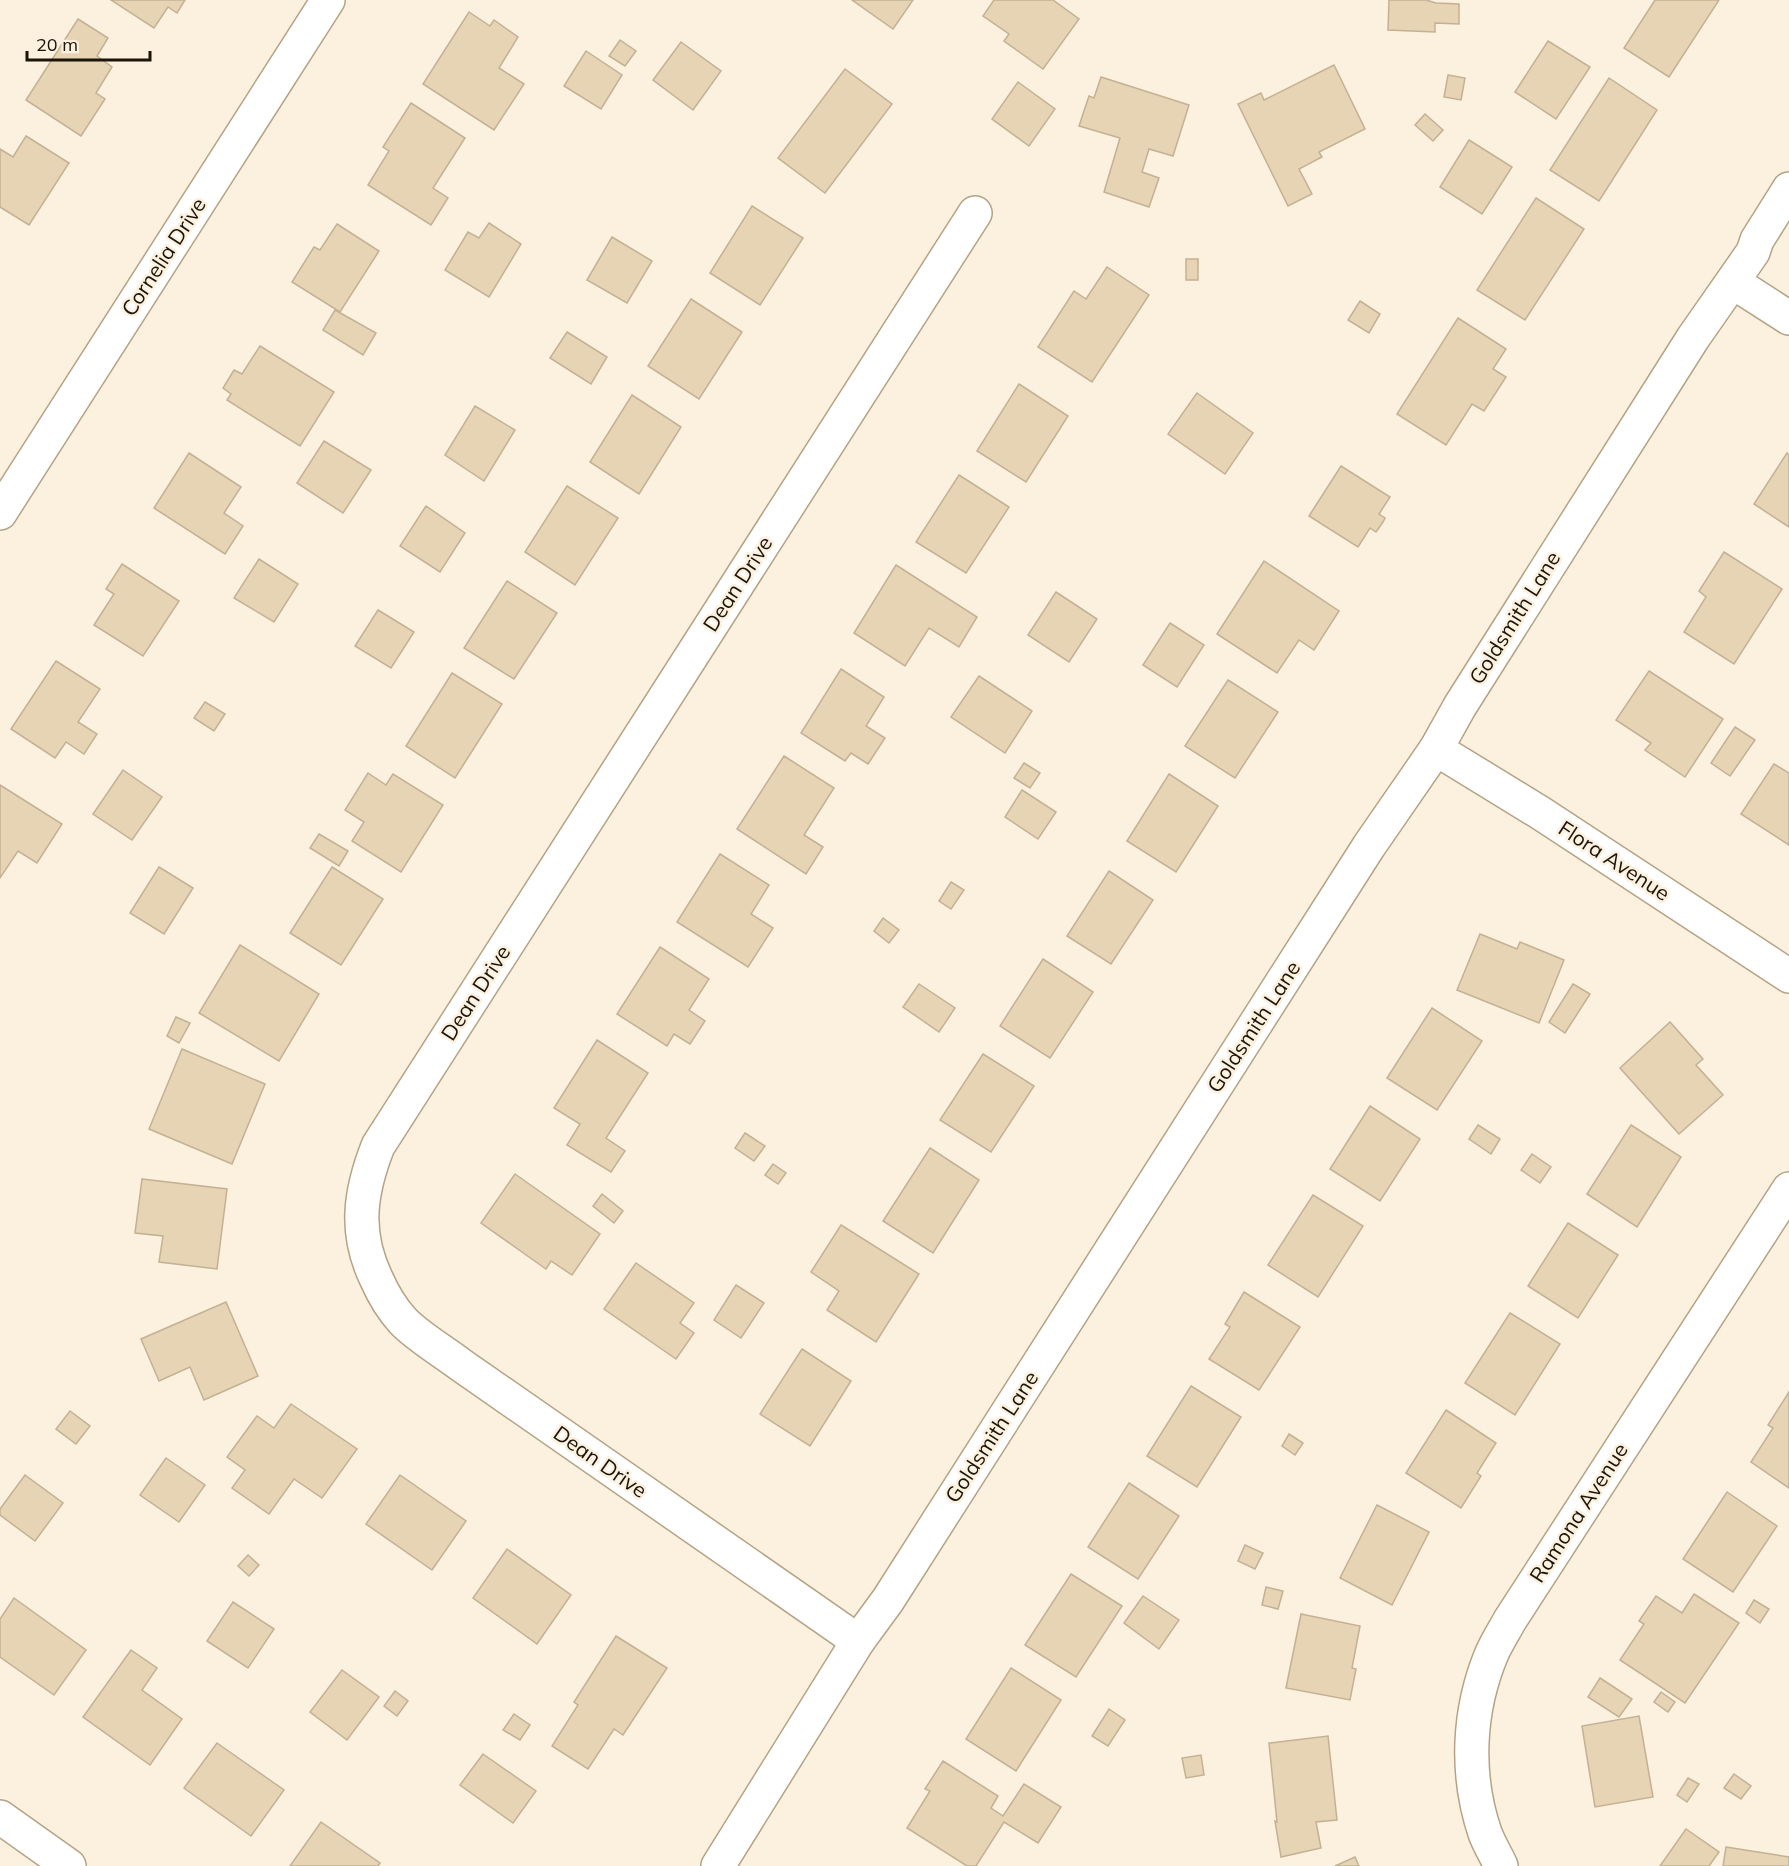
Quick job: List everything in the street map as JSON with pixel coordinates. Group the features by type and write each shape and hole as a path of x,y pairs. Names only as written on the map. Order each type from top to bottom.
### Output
{"street":[{"name":"Cornelia Drive","path":"0,513 328,0"},
{"name":"Goldsmith Lane","path":"718,1866 858,1641 888,1600 1369,846 1436,749 1460,706 1686,348 1753,252 1757,240 1789,189"},
{"name":"Dean Drive","path":"858,1641 470,1372 404,1322 386,1299 367,1259 362,1230 362,1201 368,1173 378,1146 975,213"},
{"path":"1733,282 1789,318"},
{"name":"Flora Avenue","path":"1436,749 1539,812 1789,976"},
{"name":"Ramona Avenue","path":"1501,1866 1486,1834 1475,1796 1471,1759 1473,1723 1480,1687 1492,1653 1510,1620 1789,1189"},
{"path":"0,1817 69,1866"}],"building":[{"path":"111,0 185,0 177,13 168,7 154,28"},
{"path":"852,0 913,0 893,29"},
{"path":"994,0 1053,0 1079,19 1043,69 1004,41 1009,34 983,16"},
{"path":"1389,0 1426,0 1459,4 1459,24 1435,23 1435,32 1388,30"},
{"path":"1655,0 1719,0 1669,77 1624,48"},
{"path":"469,12 490,26 494,20 518,37 499,68 524,84 494,130 423,84"},
{"path":"78,19 108,38 97,56 112,67 96,93 105,99 81,136 26,100"},
{"path":"620,40 636,51 625,66 609,56"},
{"path":"1548,41 1590,67 1556,119 1515,92"},
{"path":"681,42 721,71 693,110 653,80"},
{"path":"586,51 622,75 601,109 564,86"},
{"path":"1334,65 1365,129 1319,152 1322,157 1299,169 1312,194 1288,206 1238,104 1261,93 1264,100"},
{"path":"845,69 892,104 825,193 778,158"},
{"path":"1448,75 1465,78 1461,100 1444,97"},
{"path":"1101,77 1189,105 1173,156 1149,149 1142,172 1159,178 1149,207 1104,192 1120,138 1079,126 1089,96 1094,98"},
{"path":"1609,78 1657,110 1599,201 1550,170"},
{"path":"1018,82 1055,109 1029,146 992,119"},
{"path":"411,103 465,138 433,188 448,198 431,225 368,185 389,151 383,147"},
{"path":"1425,114 1443,130 1433,141 1415,125"},
{"path":"26,136 69,163 29,225 0,207 0,149 13,157"},
{"path":"1469,140 1512,167 1482,214 1440,187"},
{"path":"1536,198 1584,229 1525,320 1477,290"},
{"path":"752,206 803,238 760,305 710,273"},
{"path":"489,223 521,244 489,297 445,270 468,232 479,238"},
{"path":"337,224 379,251 340,312 292,282 314,247 320,250"},
{"path":"612,237 652,261 627,303 587,280"},
{"path":"1186,259 1198,259 1198,280 1186,280"},
{"path":"1107,267 1149,295 1092,382 1038,347 1074,291 1086,299"},
{"path":"691,299 742,332 699,399 648,366"},
{"path":"1360,301 1380,314 1369,333 1348,320"},
{"path":"335,310 376,333 363,355 323,330"},
{"path":"1458,318 1506,349 1493,369 1506,377 1484,411 1472,404 1446,445 1397,414"},
{"path":"567,332 607,357 591,384 550,358"},
{"path":"260,346 334,392 300,446 227,400 231,394 223,388 234,370 242,374"},
{"path":"1019,384 1068,416 1026,482 977,451"},
{"path":"1197,393 1253,433 1225,474 1168,434"},
{"path":"632,395 681,427 639,494 590,462"},
{"path":"475,406 515,430 484,481 445,455"},
{"path":"324,441 371,470 343,513 297,483"},
{"path":"189,453 241,487 224,513 243,526 225,554 154,508"},
{"path":"1787,453 1789,455 1789,527 1754,504"},
{"path":"1341,466 1390,497 1379,514 1385,518 1383,522 1376,532 1370,528 1358,547 1309,516"},
{"path":"959,475 1009,507 966,573 916,542"},
{"path":"567,486 618,518 575,585 525,552"},
{"path":"426,506 465,533 440,572 400,546"},
{"path":"1724,552 1782,589 1734,664 1684,632 1706,597 1699,591"},
{"path":"259,559 298,584 274,622 234,598"},
{"path":"1264,561 1339,611 1314,650 1299,640 1277,673 1217,634"},
{"path":"122,564 179,601 143,656 94,625 114,594 106,589"},
{"path":"896,565 977,617 959,647 929,628 905,666 854,633"},
{"path":"507,581 557,613 514,679 464,648"},
{"path":"1056,592 1097,619 1069,662 1028,635"},
{"path":"378,610 414,632 391,668 355,646"},
{"path":"1170,623 1204,645 1177,687 1143,665"},
{"path":"56,661 100,689 78,722 97,734 84,754 66,742 55,758 11,729"},
{"path":"841,669 884,697 866,726 885,738 868,764 851,753 845,761 801,733"},
{"path":"1649,671 1723,719 1685,777 1645,750 1651,743 1616,720"},
{"path":"452,673 502,704 455,778 406,746"},
{"path":"979,676 1032,711 1005,753 951,717"},
{"path":"1228,680 1278,712 1235,778 1185,746"},
{"path":"205,702 225,714 214,731 194,718"},
{"path":"1735,727 1755,740 1730,776 1711,763"},
{"path":"784,756 834,788 804,835 823,847 806,874 737,829"},
{"path":"1024,763 1040,773 1030,788 1014,778"},
{"path":"1774,764 1789,773 1789,845 1741,814"},
{"path":"123,770 162,797 132,840 93,814"},
{"path":"368,773 386,785 393,774 443,805 401,872 352,841 364,822 345,810"},
{"path":"1169,774 1218,806 1176,872 1127,841"},
{"path":"0,785 62,824 37,863 18,851 0,878"},
{"path":"1022,790 1056,812 1038,839 1005,817"},
{"path":"319,834 348,851 339,866 310,848"},
{"path":"720,854 769,885 751,914 773,928 748,967 677,922"},
{"path":"159,867 193,888 164,934 130,913"},
{"path":"332,867 383,899 341,965 290,933"},
{"path":"1109,871 1153,900 1111,964 1067,936"},
{"path":"951,882 964,890 951,909 939,901"},
{"path":"883,918 899,930 889,943 874,931"},
{"path":"1480,934 1517,949 1520,942 1564,960 1539,1023 1457,990"},
{"path":"240,945 319,994 279,1061 199,1013"},
{"path":"660,947 709,979 689,1010 705,1021 690,1044 674,1034 667,1046 617,1014"},
{"path":"1043,959 1093,992 1050,1058 1000,1026"},
{"path":"919,984 955,1008 939,1032 903,1007"},
{"path":"1573,984 1590,994 1565,1033 1549,1022"},
{"path":"1432,1008 1482,1041 1437,1110 1387,1078"},
{"path":"176,1017 190,1023 179,1043 167,1036"},
{"path":"1670,1022 1703,1059 1696,1065 1723,1095 1679,1134 1620,1068"},
{"path":"597,1040 648,1073 606,1138 625,1151 611,1172 567,1145 580,1124 554,1108"},
{"path":"182,1049 265,1084 232,1164 149,1129"},
{"path":"983,1054 1034,1086 991,1152 940,1120"},
{"path":"1370,1106 1420,1139 1380,1201 1330,1169"},
{"path":"1478,1125 1500,1139 1491,1154 1469,1139"},
{"path":"1631,1125 1681,1157 1637,1227 1587,1194"},
{"path":"745,1133 765,1146 754,1161 735,1148"},
{"path":"930,1148 979,1180 933,1253 883,1221"},
{"path":"1532,1154 1551,1167 1540,1183 1521,1170"},
{"path":"773,1164 786,1173 778,1184 765,1175"},
{"path":"515,1174 600,1234 572,1275 551,1261 546,1269 481,1223"},
{"path":"142,1179 227,1189 217,1269 159,1262 163,1236 135,1233"},
{"path":"602,1194 623,1211 614,1223 593,1206"},
{"path":"1313,1195 1363,1226 1318,1297 1268,1265"},
{"path":"1568,1223 1618,1255 1578,1318 1528,1286"},
{"path":"841,1225 919,1274 876,1342 827,1310 839,1291 811,1272"},
{"path":"636,1263 694,1303 680,1323 694,1333 676,1359 604,1309"},
{"path":"736,1285 764,1303 741,1338 714,1320"},
{"path":"1244,1292 1300,1327 1259,1390 1209,1359 1230,1327 1225,1324"},
{"path":"226,1302 258,1376 204,1400 190,1367 159,1381 141,1339"},
{"path":"1510,1313 1560,1344 1515,1415 1465,1383"},
{"path":"802,1349 851,1381 810,1446 760,1414"},
{"path":"1191,1386 1241,1417 1197,1487 1147,1456"},
{"path":"1789,1392 1789,1488 1751,1462 1773,1428 1768,1425"},
{"path":"291,1404 357,1449 322,1498 294,1479 269,1514 232,1488 245,1470 227,1457 257,1416 274,1428"},
{"path":"1446,1410 1496,1443 1477,1473 1481,1476 1461,1508 1406,1473"},
{"path":"70,1411 90,1426 76,1444 56,1429"},
{"path":"1289,1434 1303,1443 1295,1455 1282,1446"},
{"path":"166,1458 205,1485 179,1522 140,1495"},
{"path":"25,1475 63,1503 35,1541 0,1515 0,1509"},
{"path":"400,1475 466,1521 432,1570 366,1524"},
{"path":"1129,1483 1179,1516 1138,1579 1088,1547"},
{"path":"1727,1492 1777,1526 1733,1592 1683,1559"},
{"path":"1377,1505 1429,1532 1392,1605 1340,1578"},
{"path":"1245,1545 1263,1553 1255,1569 1238,1561"},
{"path":"507,1549 571,1595 537,1644 473,1598"},
{"path":"248,1555 259,1565 249,1576 238,1566"},
{"path":"1071,1574 1122,1606 1076,1677 1025,1645"},
{"path":"1266,1587 1283,1591 1278,1609 1262,1605"},
{"path":"1694,1594 1739,1623 1685,1703 1620,1660 1644,1624 1639,1621 1656,1596 1682,1613"},
{"path":"1143,1596 1179,1620 1159,1649 1124,1623"},
{"path":"14,1598 86,1650 54,1695 0,1657 0,1619"},
{"path":"1754,1600 1769,1609 1760,1623 1746,1613"},
{"path":"233,1602 274,1629 248,1668 207,1641"},
{"path":"1301,1614 1360,1626 1352,1668 1356,1669 1350,1700 1286,1688"},
{"path":"616,1636 667,1668 623,1735 614,1729 588,1769 552,1746 578,1705 574,1702"},
{"path":"131,1650 157,1668 142,1690 182,1719 150,1765 83,1717"},
{"path":"1011,1668 1061,1700 1016,1771 966,1739"},
{"path":"342,1670 379,1697 347,1740 310,1712"},
{"path":"1600,1678 1632,1699 1619,1717 1588,1697"},
{"path":"395,1691 408,1701 397,1716 384,1706"},
{"path":"1661,1692 1675,1702 1668,1712 1654,1702"},
{"path":"1109,1709 1125,1720 1108,1746 1092,1736"},
{"path":"514,1714 530,1725 520,1740 503,1730"},
{"path":"1639,1716 1653,1797 1595,1807 1582,1726"},
{"path":"1328,1736 1337,1820 1316,1822 1321,1848 1281,1857 1275,1821 1277,1822 1269,1743"},
{"path":"217,1743 284,1790 251,1836 184,1788"},
{"path":"483,1754 536,1791 513,1823 460,1785"},
{"path":"1201,1755 1204,1775 1186,1778 1182,1758"},
{"path":"943,1761 998,1796 991,1808 1003,1816 1024,1784 1061,1807 1038,1843 1004,1822 976,1866 967,1866 907,1828 930,1791 925,1789"},
{"path":"1734,1774 1751,1786 1741,1799 1724,1788"},
{"path":"1688,1778 1699,1784 1687,1802 1677,1795"},
{"path":"321,1822 380,1863 378,1866 290,1866"},
{"path":"1686,1829 1719,1852 1709,1866 1660,1866"},
{"path":"1726,1847 1789,1857 1789,1866 1723,1866"},
{"path":"1355,1857 1359,1866 1335,1866"}]}
